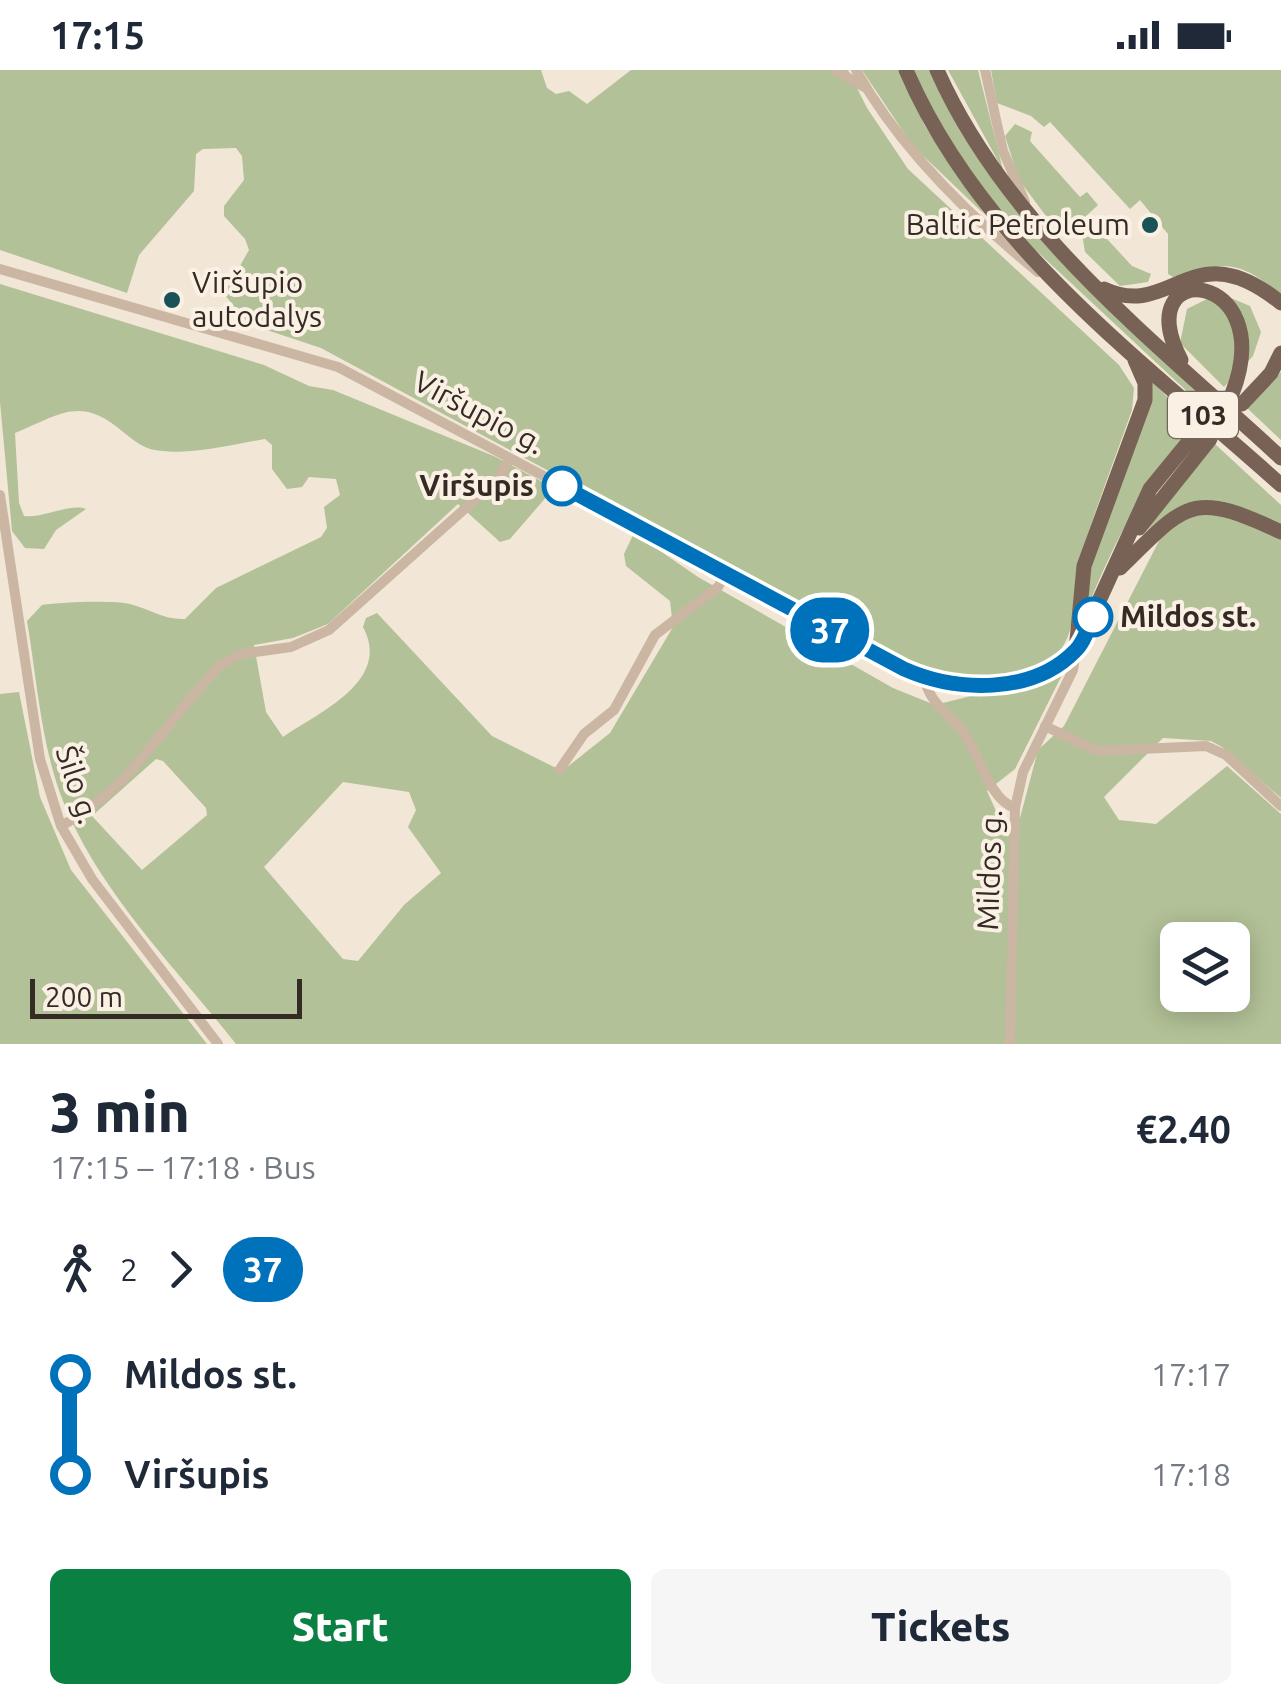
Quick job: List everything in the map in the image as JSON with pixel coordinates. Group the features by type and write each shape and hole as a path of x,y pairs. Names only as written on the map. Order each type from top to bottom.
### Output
{"main road":[{"name":"103","path":"906,70 934,127 986,206 1076,302 1281,485"},
{"name":"103","path":"937,70 973,137 1032,216 1093,282 1281,458"},
{"path":"1093,282 1132,296 1218,272 1245,277 1274,297 1281,318"},
{"path":"1192,375 1174,344 1175,318 1181,306 1193,296 1222,287 1237,290 1260,308"},
{"path":"1076,651 1084,566 1145,400 1142,371 1125,344"},
{"path":"1273,351 1276,368 1237,399 1273,351"},
{"path":"1076,651 1150,489 1204,434"},
{"path":"1110,578 1166,520 1185,510 1226,508 1281,532"}],"street":[{"path":"835,70 866,88"},
{"path":"856,70 895,131 942,182 1034,270 1076,302"},
{"path":"986,70 1003,151 1032,216"},
{"name":"Viršupio g.","path":"0,269 320,360 925,678 961,686 993,685 1033,675 1076,651"},
{"path":"61,826 101,800 143,760 222,664 240,654 291,647 339,623 497,480 510,458"},
{"name":"Šilo g.","path":"0,495 40,760 61,826 92,880 218,1044"},
{"path":"560,769 584,734 614,710 656,635 718,586 726,574"},
{"name":"Mildos g.","path":"1010,1044 1015,808 1023,772 1072,670 1076,651"},
{"path":"925,678 930,697 966,736 1000,800 1015,808"},
{"path":"1045,726 1097,751 1206,746 1226,755 1281,806"}],"green space":[{"path":"0,70 541,70 547,88 556,94 569,91 587,104 631,70 848,70 867,108 908,169 1119,365 1134,388 1132,410 1079,563 1068,637 1049,661 1008,676 960,675 897,659 321,348 249,324 224,294 249,250 245,239 224,216 224,206 244,180 242,156 236,148 203,149 196,154 194,191 139,255 127,293 0,250"},
{"path":"862,70 898,70 925,126 984,214 913,146"},
{"path":"912,70 930,70 986,167 1197,391 1192,396 1012,228 954,150"},
{"path":"948,70 978,70 1003,170"},
{"path":"991,70 1281,70 1281,295 1253,274 1230,266 1173,277 1168,274 1168,234 1140,200 1130,209 1050,122 1044,127 1031,116 997,103"},
{"path":"1015,124 1032,132 1030,141 1080,197 1087,192 1098,205 1073,228 1052,224 1019,180 1005,136"},
{"path":"1096,227 1132,266 1151,274 1148,282 1120,286 1085,252 1082,234"},
{"path":"0,284 264,365 309,386 333,390 496,457 554,488 510,539 500,542 458,504 328,624 293,638 254,645 266,712 283,737 348,693 360,679 368,663 369,646 363,627 366,618 377,613 492,736 554,767 566,768 610,733 673,627 670,601 626,566 624,554 634,533 698,577 893,688 935,705 1063,673 1015,769 987,791 1001,822 1020,818 1038,750 1064,726 1160,539 1174,525 1202,514 1231,518 1281,537 1281,798 1211,741 1163,738 1104,797 1119,820 1156,824 1227,766 1281,814 1281,1044 236,1044 140,928 78,834 49,758 27,621 42,605 87,602 130,604 185,619 216,588 321,537 327,528 324,507 340,495 336,479 309,477 302,487 287,489 272,469 272,445 265,439 196,451 155,450 94,414 69,412 15,433 19,503 24,516 86,509 56,530 44,549 25,548 12,531 0,402","holes":["156,759 163,761 206,808 207,815 142,870 92,816","343,782 409,792 416,810 408,827 441,873 404,905 358,961 343,959 264,867"]},
{"path":"1219,293 1250,306 1261,332 1253,356 1224,387 1180,343 1187,309"},
{"path":"1281,372 1281,440 1247,408"},
{"path":"1149,378 1193,424 1129,519 1081,624 1085,581"},
{"path":"1215,444 1281,505 1281,528 1220,504 1141,540 1169,498"},
{"path":"19,692 40,797 71,870 207,1044 0,1044 0,694"}],"bus line":[{"name":"37","path":"562,486 904,669 942,683 993,685 1050,668 1076,651 1093,617"}],"place":[{"name":"Baltic Petroleum","path":"1150,225"},
{"name":"Viršupio autodalys","path":"172,300"},
{"name":"Viršupis","path":"562,486"},
{"name":"Mildos st.","path":"1093,617"}]}
